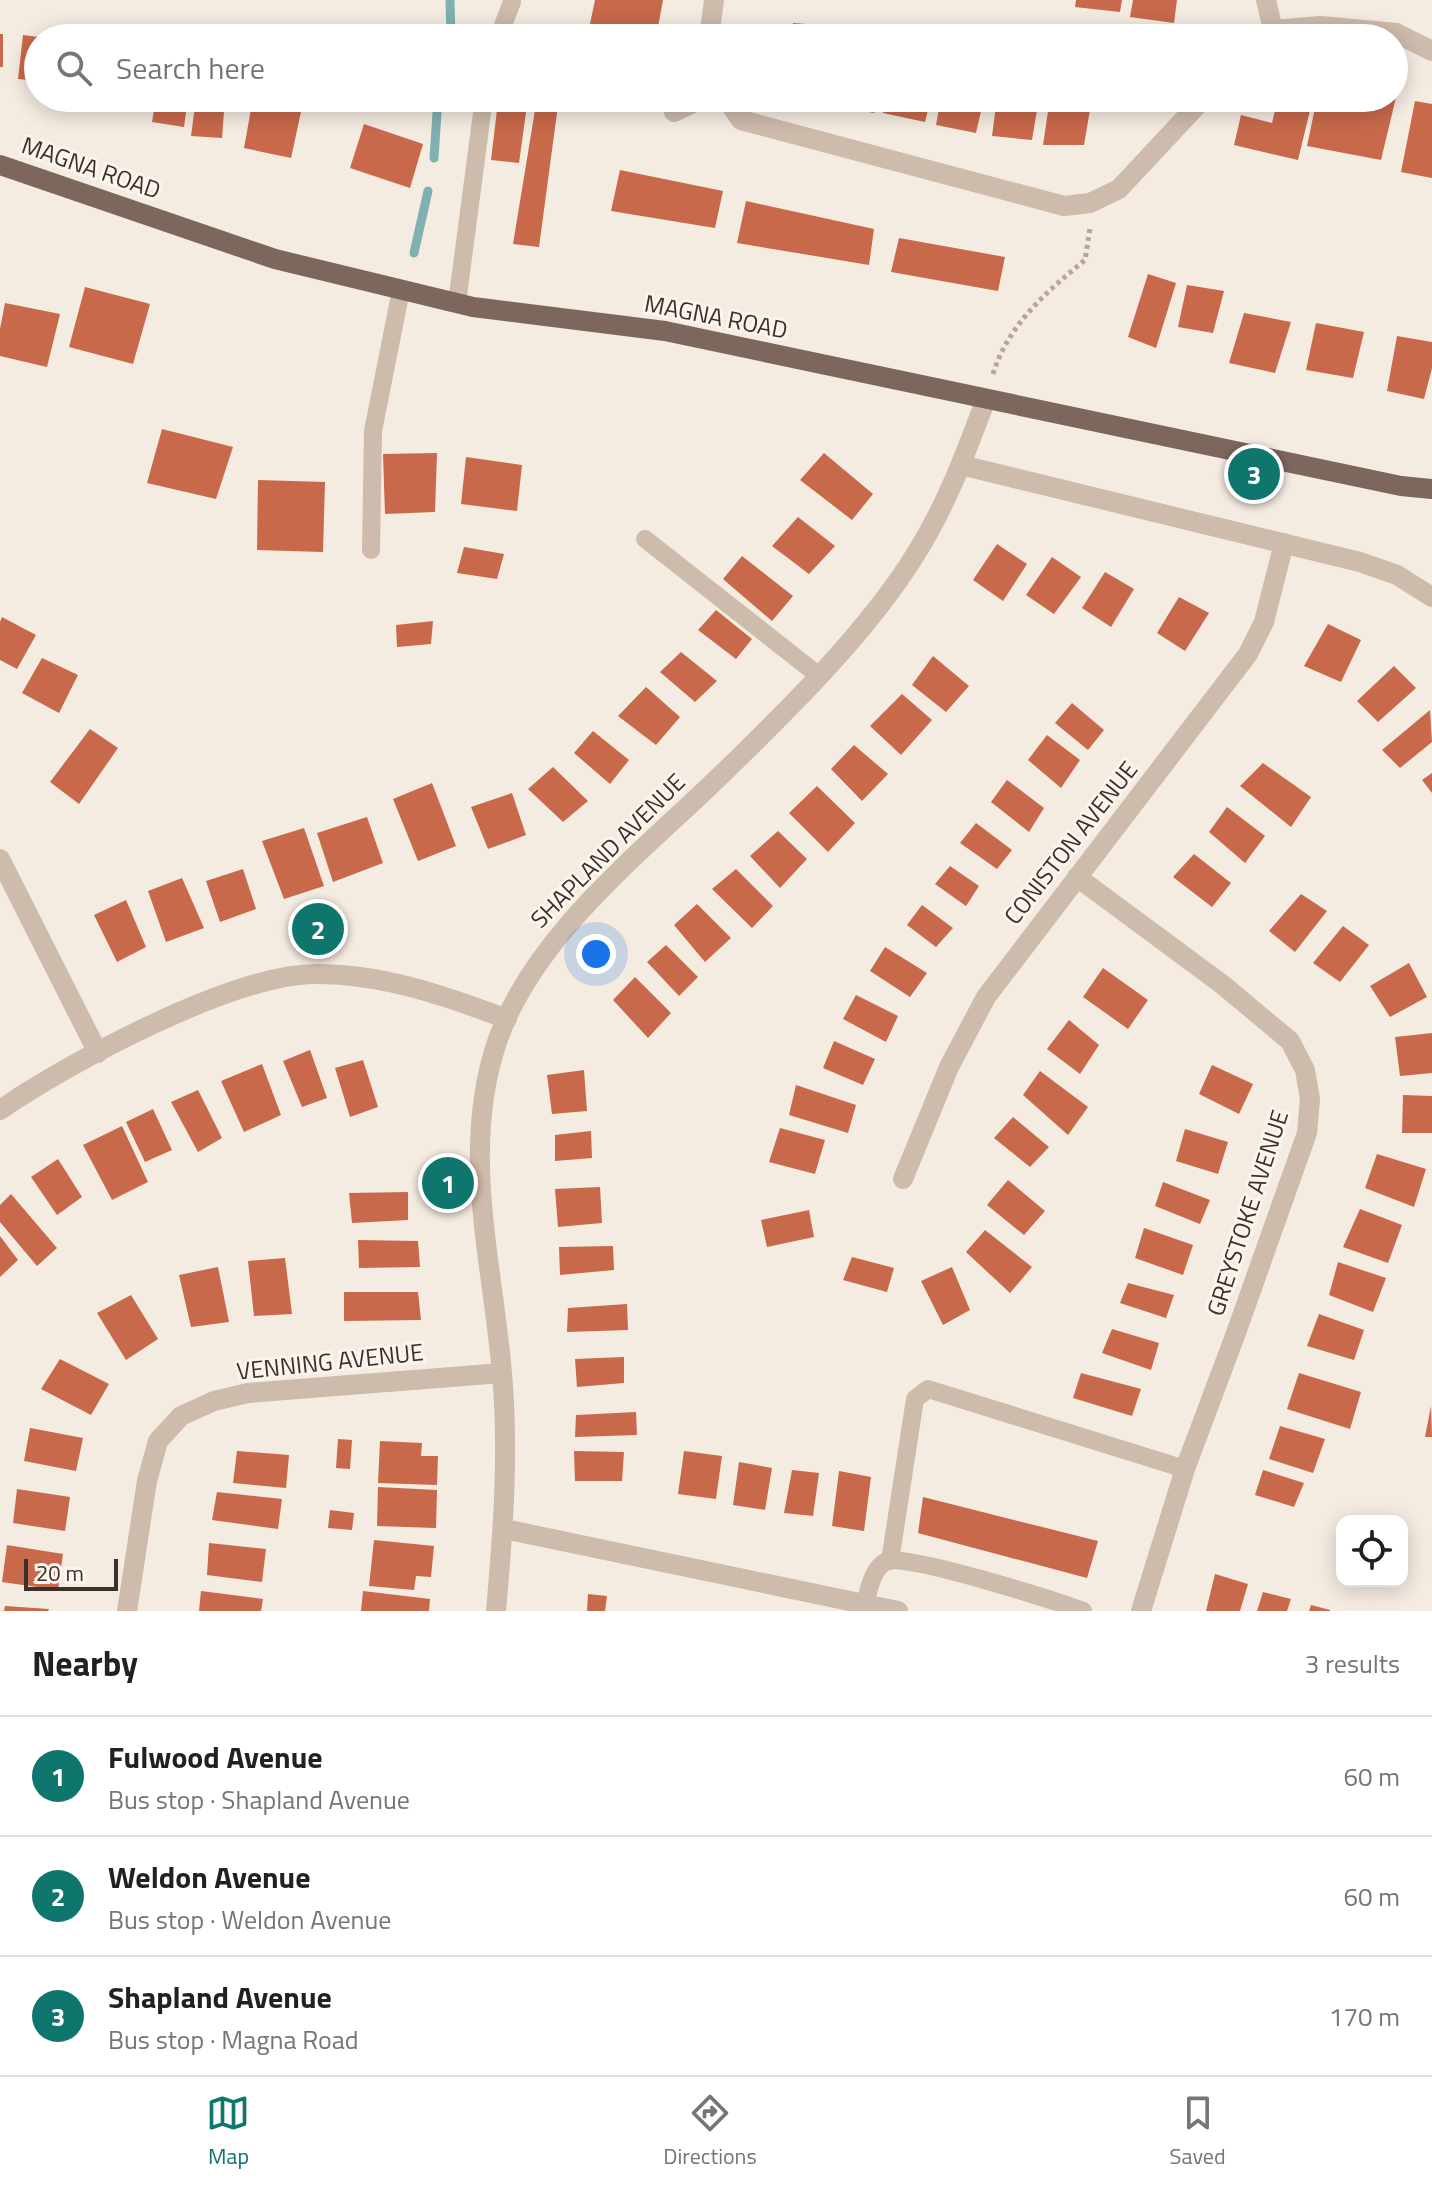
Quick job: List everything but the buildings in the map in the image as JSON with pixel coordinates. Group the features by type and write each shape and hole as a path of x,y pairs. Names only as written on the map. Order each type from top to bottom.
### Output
{"main road":[{"name":"MAGNA ROAD","path":"0,165 275,259 473,307 665,331 1401,486 1432,489"}],"street":[{"path":"711,24 714,0"},
{"path":"1266,0 1267,24"},
{"path":"1408,39 1432,51"},
{"path":"736,112 741,120 1064,206 1090,203 1119,189 1191,112"},
{"name":"SHAPLAND AVENUE","path":"496,1611 504,1529 506,1446 502,1373 482,1223 478,1166 487,1081 498,1038 543,954 572,920 722,774 818,675 868,618 915,555 937,517 986,399"},
{"path":"961,465 1360,562 1397,575 1432,597"},
{"name":"CONISTON AVENUE","path":"903,1179 949,1067 986,997 1248,654 1264,622 1284,543"},
{"path":"0,859 98,1053"},
{"name":"GREYSTOKE AVENUE","path":"1077,877 1236,995 1290,1041 1305,1070 1310,1099 1307,1133 1185,1469 1141,1611"},
{"path":"0,1110 98,1053 185,1011 273,980 316,974 410,986 507,1019"},
{"name":"VENNING AVENUE","path":"127,1611 150,1468 158,1441 181,1416 214,1401 248,1393 502,1373"},
{"path":"504,1529 898,1611"}],"lane":[{"path":"503,24 512,2"},
{"path":"457,303 482,112"},
{"path":"371,550 373,431 401,290"},
{"path":"645,539 818,675"},
{"path":"890,1561 915,1399 928,1389 1185,1469"},
{"path":"865,1604 877,1569 890,1561 945,1570 1083,1611"}],"path":[{"path":"986,399 1005,341 1044,294 1085,260 1090,203"}],"waterway":[{"path":"450,0 451,24"},
{"path":"434,158 437,112"},
{"path":"414,253 428,191"}],"place":[{"name":"Shapland Avenue","path":"1254,474"},
{"name":"Weldon Avenue","path":"318,929"},
{"name":"Fulwood Avenue","path":"448,1183"}]}
